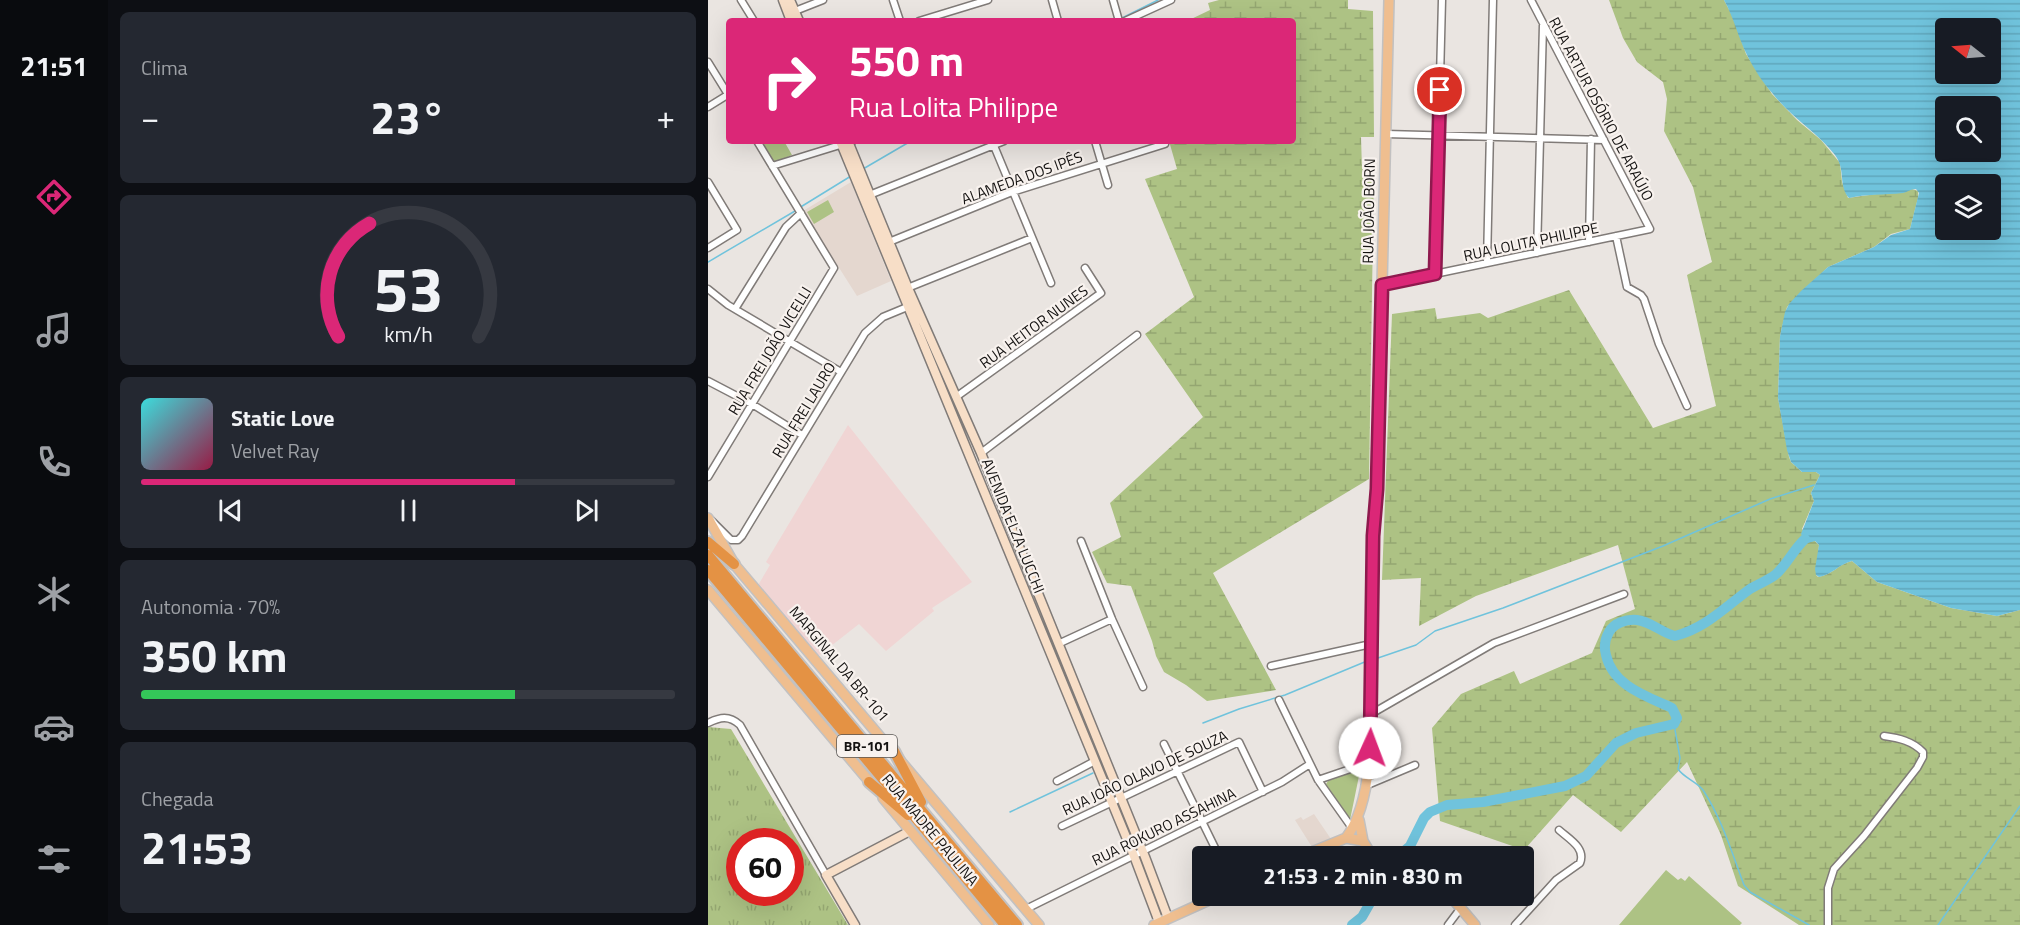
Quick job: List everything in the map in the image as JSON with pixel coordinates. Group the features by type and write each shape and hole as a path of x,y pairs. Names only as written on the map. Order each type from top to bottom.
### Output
{"highway":[{"path":"708,542 734,564"},
{"name":"BR-101","path":"708,555 1017,925"},
{"name":"BR-101","path":"708,570 933,836 1005,925"},
{"path":"894,751 932,824"},
{"path":"869,782 933,836"}],"main road":[{"path":"783,0 790,18"},
{"path":"790,0 798,18"},
{"name":"RUA JOÃO BORN","path":"1358,818 1368,763 1371,714 1373,536 1377,489 1389,0"},
{"name":"AVENIDA ELZA LUCCHI","path":"847,144 1000,530 1095,761 1117,800"},
{"name":"AVENIDA ELZA LUCCHI","path":"867,196 889,242 905,289"},
{"name":"AVENIDA ELZA LUCCHI","path":"911,305 981,453 1058,644 1138,853 1160,922"},
{"path":"708,518 734,564"},
{"path":"1000,530 1010,525"},
{"name":"MARGINAL DA BR-101","path":"708,534 1039,925"},
{"name":"RUA MADRE PAULINA","path":"708,590 989,925"},
{"path":"1325,846 1346,837 1358,818"},
{"path":"1358,818 1359,830 1366,846"},
{"path":"855,925 826,875 910,831"},
{"path":"1346,837 1363,841"},
{"path":"1160,922 1196,906"},
{"path":"1458,906 1475,925"}],"street":[{"path":"741,0 752,18"},
{"path":"795,11 823,0"},
{"path":"893,0 899,18"},
{"path":"929,18 988,0"},
{"path":"1052,0 1057,18"},
{"path":"1113,0 1119,18"},
{"path":"1132,18 1171,0"},
{"path":"1435,274 1442,0"},
{"path":"1487,263 1493,0"},
{"name":"RUA ARTUR OSÓRIO DE ARAÚJO","path":"1531,0 1650,229"},
{"path":"1537,253 1543,24"},
{"path":"708,62 726,90"},
{"path":"708,107 726,97"},
{"path":"1386,134 1604,140"},
{"path":"1589,242 1591,139"},
{"path":"735,309 798,210 761,144"},
{"path":"772,166 840,144"},
{"path":"867,196 990,144"},
{"path":"992,144 1051,283"},
{"path":"1096,144 1108,185"},
{"name":"ALAMEDA DOS IPÊS","path":"889,242 1012,192 1165,144"},
{"path":"708,182 737,230 708,248"},
{"name":"RUA FREI JOÃO VICELLI","path":"708,477 834,268 798,210"},
{"name":"RUA LOLITA PHILIPPE","path":"1382,285 1650,229"},
{"path":"1616,236 1627,287 1644,298 1659,344 1687,406"},
{"path":"905,289 1032,238"},
{"name":"RUA HEITOR NUNES","path":"956,398 1101,293 1084,268"},
{"path":"708,289 735,309 841,372"},
{"name":"RUA FREI LAURO","path":"708,518 734,542 742,536 870,327 883,317 911,305"},
{"path":"981,453 1137,335"},
{"path":"708,381 752,404 802,435"},
{"path":"1081,541 1112,619 1143,687"},
{"path":"1371,714 1494,643 1624,594"},
{"path":"1058,644 1112,619"},
{"path":"1271,666 1371,644"},
{"path":"1279,700 1318,780 1353,829"},
{"path":"708,723 724,717 735,720 740,725 826,875"},
{"path":"1828,925 1828,888 1834,869 1864,836 1923,757 1923,752 1907,740 1884,736"},
{"name":"RUA JOÃO OLAVO DE SOUZA","path":"1062,826 1239,742 1263,792"},
{"path":"1164,744 1214,846"},
{"path":"1057,781 1095,761"},
{"path":"1318,780 1368,763"},
{"name":"RUA ROKURO ASSAHINA","path":"1026,909 1263,792 1310,764"},
{"path":"1365,786 1415,765"},
{"path":"1515,925 1556,880 1580,863 1581,850 1559,830"},
{"path":"1448,925 1460,909"}],"shaded area":[{"path":"851,182 891,281 857,296 803,211"},
{"path":"848,425 972,582 932,608 934,611 886,651 859,624 817,657 757,587 770,565 766,562"},
{"path":"1314,814 1331,839 1311,846 1295,820 1301,817 1303,820"}],"green space":[{"path":"1219,0 1348,0 1348,9 1373,11 1374,137 1361,137 1362,169 1374,169 1369,479 1213,573 1276,690 1207,701 1164,672 1131,586 1107,583 1092,552 1121,537 1110,503 1203,417 1145,334 1194,297 1145,179 1177,169 1170,144 1296,144 1296,18 1193,18 1210,10 1208,3"},
{"path":"1609,0 1724,0 1735,21 1746,54 1772,94 1797,120 1821,140 1840,163 1842,182 1848,198 1912,189 1918,191 1910,229 1891,234 1874,247 1828,267 1787,307 1780,336 1778,398 1791,462 1802,472 1816,472 1820,475 1811,493 1814,501 1802,529 1819,545 1816,575 1818,577 1852,561 1877,582 1951,608 1997,616 2020,610 2020,925 1799,925 1738,886 1721,835 1687,762 1621,832 1573,795 1528,846 1512,846 1440,821 1432,728 1461,694 1514,671 1520,684 1592,653 1606,621 1635,609 1618,545 1476,596 1419,626 1421,578 1382,580 1392,314 1435,308 1437,319 1480,313 1488,318 1569,290 1653,428 1716,406 1687,275 1712,262 1693,187 1664,131 1667,99 1663,82 1637,62 1623,38"},
{"path":"786,144 792,155 771,164 762,146"},
{"path":"828,200 834,212 814,224 807,212"},
{"path":"708,727 731,729 790,828 726,828 726,906 804,906 804,851 848,925 708,925"},
{"path":"1360,771 1350,820 1326,784 1328,781"},
{"path":"1666,870 1678,880 1681,878 1685,881 1689,876 1742,923 1740,925 1619,925"}],"water":[{"path":"1724,0 2020,0 2020,610 1997,616 1951,608 1877,582 1852,561 1824,576 1816,575 1819,545 1815,541 1808,543 1801,534 1814,501 1811,493 1820,475 1816,472 1802,472 1791,462 1778,398 1780,336 1785,312 1801,291 1828,267 1874,247 1891,235 1910,229 1919,193 1914,189 1903,193 1849,198 1835,155 1821,139 1780,102 1762,81 1747,55"}],"waterway":[{"path":"1122,18 1158,0"},
{"path":"863,169 906,144"},
{"path":"799,208 851,176"},
{"path":"708,262 795,211"},
{"path":"1378,658 1416,645 1435,631 1503,608 1663,546 1770,499 1814,485"},
{"path":"1410,846 1424,818 1430,812 1447,805 1483,802 1565,786 1586,776 1616,743 1636,733 1674,724 1677,718 1672,708 1632,689 1616,675 1610,666 1605,644 1611,629 1621,622 1633,620 1647,622 1675,636 1696,628 1750,589 1775,575 1805,539"},
{"path":"1203,723 1285,695 1367,661"},
{"path":"1674,724 1680,758 1678,769 1700,787 1710,801 1744,885 1750,892 1809,925"},
{"path":"1010,812 1093,773"},
{"path":"1938,925 2020,806"},
{"path":"1352,925 1362,917 1368,906"}],"route":[{"path":"1370,748 1373,536 1377,489 1382,285 1435,274 1440,90"}]}
